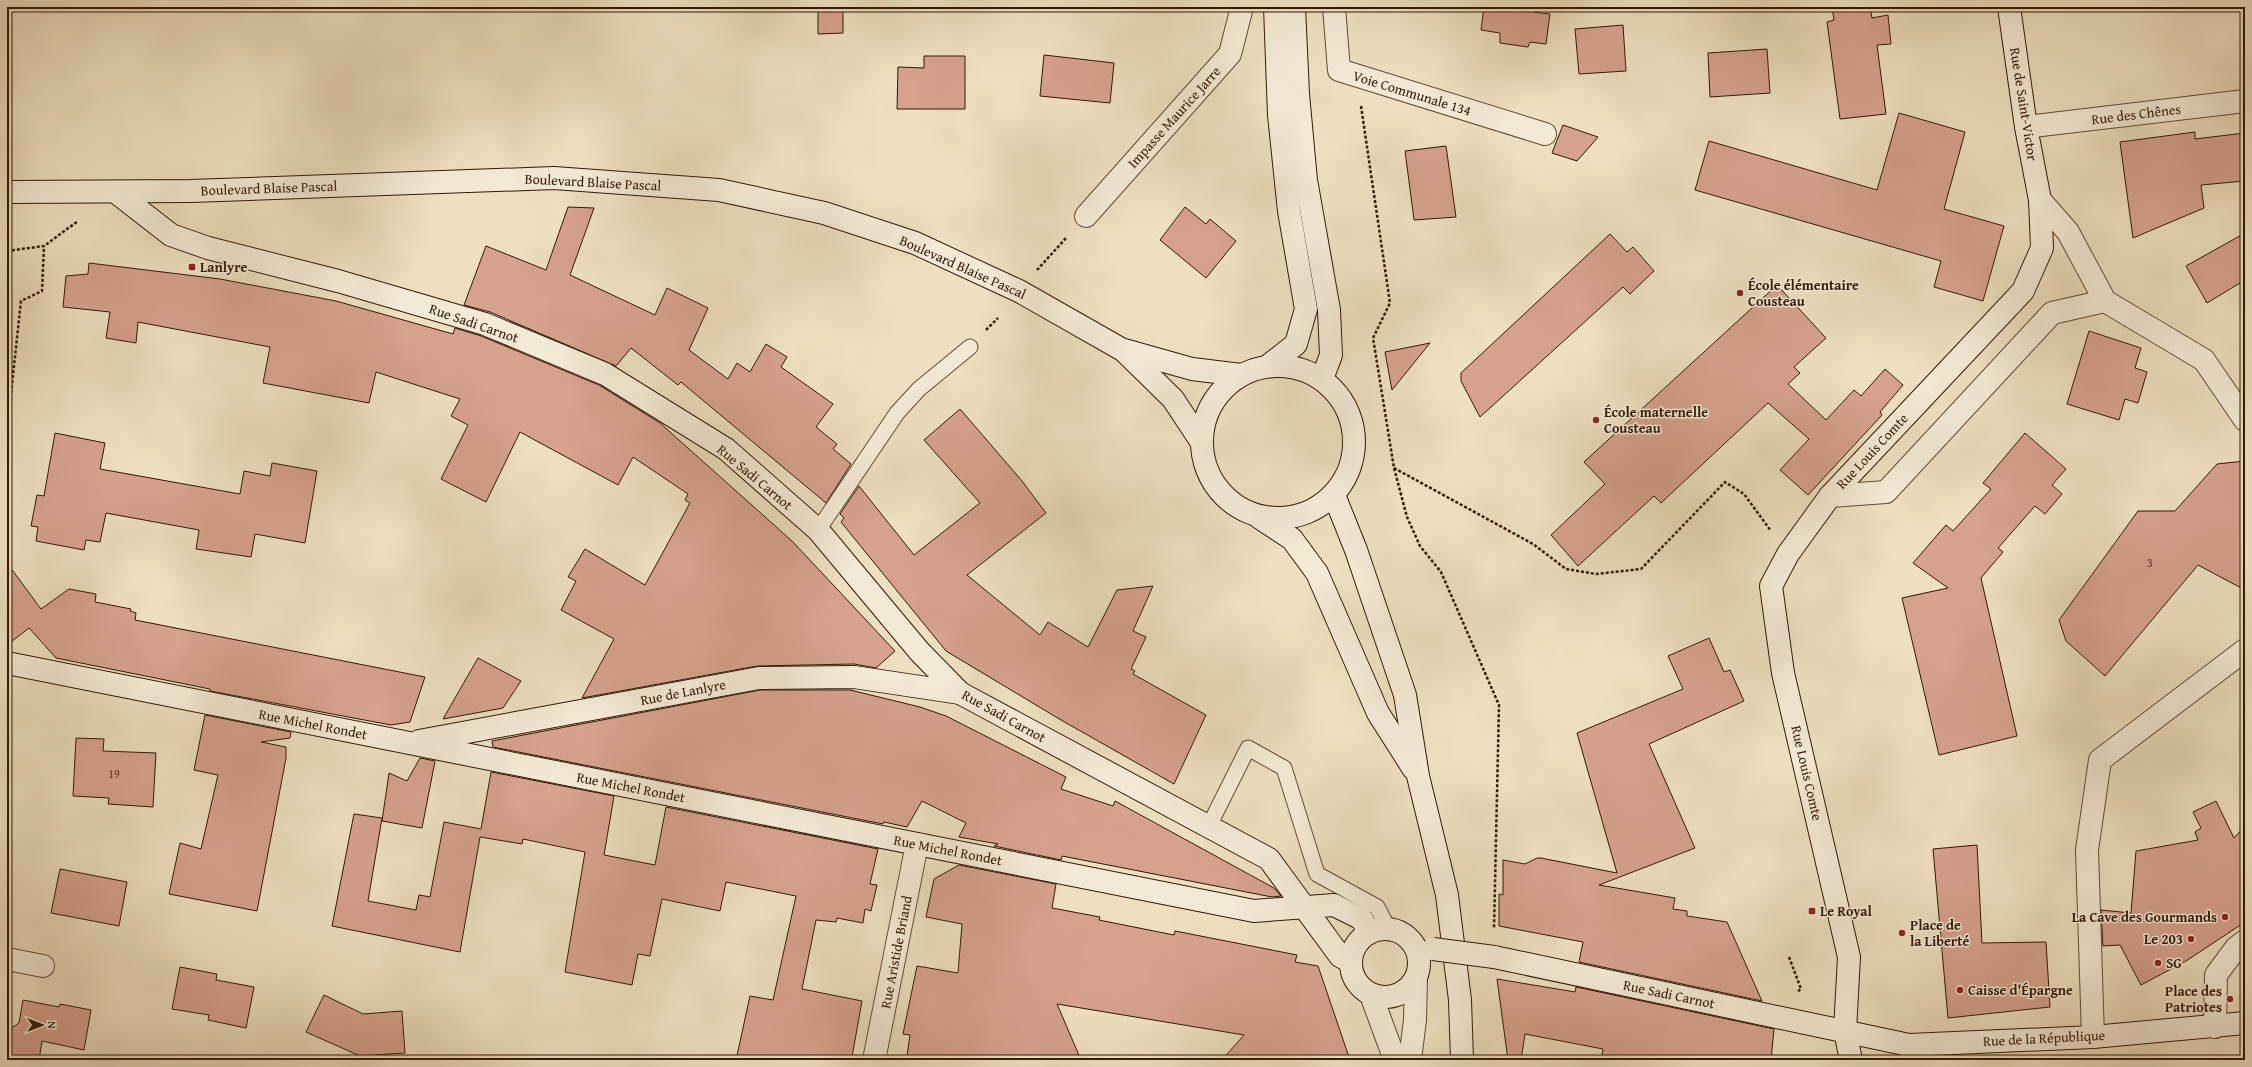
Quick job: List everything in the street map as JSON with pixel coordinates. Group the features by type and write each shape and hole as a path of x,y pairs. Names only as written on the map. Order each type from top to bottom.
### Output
{"main road":[{"name":"Impasse Maurice Jarre","path":"1086,216 1230,54 1242,7"},
{"path":"1268,366 1296,344 1306,309 1289,211 1279,115 1275,7"},
{"path":"1294,7 1298,94 1306,180 1329,310 1331,355 1322,379"},
{"name":"Voie Communale 134","path":"1334,7 1339,70 1545,134"},
{"name":"Rue de Saint-Victor","path":"2009,7 2026,127 2040,200"},
{"name":"Rue des Chênes","path":"2026,127 2245,101"},
{"name":"Boulevard Blaise Pascal","path":"7,192 117,193 554,178 719,190 824,214 915,243 1019,292 1121,349 1192,370 1241,375"},
{"name":"Rue Sadi Carnot","path":"117,193 171,235 208,248 338,281 485,324 605,374 726,449 818,530 919,651 960,693 1269,859 1303,907 1345,959"},
{"path":"2040,200 2068,232 2105,301 2204,360 2245,420"},
{"name":"Rue Louis Comte","path":"1851,1060 1845,1031 1850,957 1783,673 1771,586 1788,554 1830,496 2023,291 2042,248 2040,200"},
{"path":"1830,496 1886,492 2052,313 2105,301"},
{"name":"Boulevard Blaise Pascal","path":"1121,349 1173,399 1202,443"},
{"path":"1260,518 1281,519 1300,516 1319,508 1334,495 1349,473 1355,448 1352,421 1341,398 1322,379 1305,370 1287,366 1268,366 1241,375 1225,387 1212,404 1204,423 1202,443 1206,468 1218,491 1237,507 1260,518 1292,540 1317,573 1378,713 1418,776"},
{"path":"1334,495 1356,550 1405,695 1418,776 1447,895 1460,1000 1462,1060"},
{"path":"2093,1037 2087,850 2100,760 2245,650"},
{"name":"Rue Michel Rondet","path":"7,663 1254,911 1303,907"},
{"name":"Rue de Lanlyre","path":"408,743 759,678 854,676 960,693"},
{"name":"Rue Aristide Briand","path":"874,1060 917,844"},
{"path":"1303,907 1334,905 1362,919 1379,932 1408,938 1414,946 1426,952 1494,957"},
{"path":"1379,932 1356,945 1345,959 1360,987 1371,995 1385,998 1398,995 1408,988 1416,978"},
{"path":"2215,1027 2216,975 2236,948 2245,941"},
{"path":"1410,1060 1415,1020 1416,978 1419,966 1426,952"},
{"name":"Rue Sadi Carnot","path":"1494,957 1845,1031"},
{"path":"7,959 43,966"},
{"path":"1371,995 1395,1060"},
{"name":"Rue de la République","path":"1845,1031 1909,1044 2093,1037 2245,1024"}],"lane":[{"path":"818,530 897,413 919,389 970,347"},
{"path":"1209,826 1248,748 1284,768 1317,874 1377,907 1379,932"}],"path":[{"path":"1360,98 1390,303 1373,338 1394,468 1408,517 1420,546 1441,572 1499,705 1494,957"},
{"path":"1036,271 1086,216"},
{"path":"7,251 44,246 42,291 21,301 10,403"},
{"path":"1394,468 1533,544 1566,569 1596,574 1641,569 1725,482 1744,494 1788,554"},
{"path":"1789,957 1801,989"}],"building":[{"path":"818,7 843,7 843,33 818,34"},
{"path":"1484,7 1534,7 1533,12 1550,14 1546,44 1530,42 1528,47 1500,43 1500,33 1481,30"},
{"path":"1832,7 1870,7 1872,18 1888,15 1891,44 1877,45 1886,114 1840,119 1827,22 1834,20"},
{"path":"1623,25 1626,71 1579,74 1575,29"},
{"path":"1767,49 1770,93 1710,97 1708,53"},
{"path":"1044,55 1114,63 1110,103 1040,96"},
{"path":"924,56 965,56 965,109 897,109 898,67 924,68"},
{"path":"1899,113 1965,132 1944,209 2004,226 1983,301 1934,287 1941,261 1695,190 1709,141 1877,190"},
{"path":"1563,125 1598,137 1577,161 1552,153"},
{"path":"2195,132 2195,139 2245,133 2245,181 2201,185 2204,208 2133,238 2120,142"},
{"path":"1446,146 1456,217 1414,220 1405,151"},
{"path":"568,207 594,208 570,275 655,315 667,288 708,308 689,350 728,379 737,363 750,372 766,344 787,357 781,367 833,404 816,427 837,444 833,449 851,464 826,503 681,382 678,385 631,348 616,366 490,312 464,305 486,246 546,270"},
{"path":"1185,207 1206,224 1210,219 1236,241 1206,278 1160,240"},
{"path":"2245,233 2245,280 2207,303 2186,266"},
{"path":"1610,234 1627,252 1633,247 1654,271 1630,294 1623,287 1480,417 1461,381 1461,373"},
{"path":"89,263 220,279 336,301 453,334 455,328 481,336 599,385 660,423 792,541 895,651 876,668 854,664 757,666 582,698 614,639 561,610 576,581 568,577 585,549 645,585 690,503 685,500 688,494 633,457 618,485 520,432 486,502 441,479 468,425 451,416 460,399 376,372 369,403 263,383 270,347 138,322 136,343 106,338 110,312 63,307 66,276 88,274"},
{"path":"1777,285 1826,338 1794,367 1800,373 1788,384 1826,420 1854,390 1861,396 1885,369 1903,385 1880,412 1882,415 1808,495 1780,470 1809,439 1768,403 1661,503 1654,496 1578,566 1551,535 1605,484 1584,462"},
{"path":"2089,331 2141,348 2135,368 2147,372 2138,403 2125,399 2119,420 2067,404"},
{"path":"1430,343 1392,390 1385,352"},
{"path":"960,409 1022,481 1046,513 967,575 1040,635 1048,622 1088,647 1117,590 1153,586 1133,631 1146,637 1131,669 1135,671 1133,674 1206,715 1174,784 1061,720 946,651 841,522 844,518 840,514 859,486 914,555 980,503 924,440"},
{"path":"55,433 105,443 100,469 240,494 244,471 270,476 272,463 317,471 305,543 255,534 251,557 196,549 199,530 106,513 100,542 86,540 84,550 36,541 38,527 31,526 37,495 44,496"},
{"path":"2025,433 2066,469 2052,485 2062,494 2045,514 2035,506 1998,548 2003,552 1981,578 2017,736 1939,755 1902,598 1948,588 1913,563 1946,525 1953,531 1991,489 1983,483"},
{"path":"2245,461 2245,590 2198,565 2105,676 2066,641 2059,620 2138,511 2175,511 2217,464"},
{"path":"7,563 41,609 69,589 96,594 95,602 131,609 130,611 136,613 135,620 425,677 410,722 391,725 210,691 210,689 56,658 29,628 7,645"},
{"path":"1709,638 1724,672 1730,670 1744,701 1649,744 1695,848 1599,885 1675,898 1673,909 1687,911 1687,916 1727,922 1762,1001 1579,962 1583,942 1499,926 1499,894 1503,895 1503,860 1525,864 1537,858 1541,858 1617,873 1577,733 1683,689 1668,656"},
{"path":"478,658 521,681 503,708 443,719"},
{"path":"760,690 850,690 920,707 946,716 1066,777 1061,789 1113,806 1115,801 1274,888 1281,896 1272,897 1062,856 1061,860 994,846 998,844 959,837 966,823 922,801 907,827 884,822 883,824 493,747 492,741"},
{"path":"205,715 291,732 290,738 261,742 286,747 286,758 257,911 169,894 180,843 201,849 218,775 194,770"},
{"path":"76,738 104,739 103,751 156,753 153,807 108,804 109,798 73,796"},
{"path":"420,758 435,761 422,828 382,821 389,773 407,781"},
{"path":"491,772 614,796 604,855 655,865 666,807 878,849 870,884 877,885 871,911 865,909 863,923 837,918 836,922 816,920 802,989 862,1001 852,1057 849,1057 848,1060 736,1060 750,996 773,1000 796,896 726,882 720,911 662,899 650,956 638,954 632,985 565,972 585,852 523,839 522,844 480,837 460,952 332,926 354,814 382,818 368,901 416,910 419,895 430,897 444,822 481,829"},
{"path":"2216,801 2234,838 2245,826 2245,922 2186,961 2141,985 2120,945 2103,946 2101,910 2131,913 2136,851 2198,840 2195,832 2201,828 2193,812"},
{"path":"1977,845 1982,943 2046,942 2050,1007 1948,1018 1933,849"},
{"path":"959,865 1056,884 1052,908 1100,917 1099,920 1174,935 1175,931 1297,955 1295,962 1318,966 1350,1060 1222,1060 1244,1035 1057,1004 1081,1060 928,1060 907,1056 910,1035 903,1034 917,966 958,973 962,924 926,917 934,879"},
{"path":"60,869 127,882 119,926 51,913"},
{"path":"180,967 217,974 216,980 254,987 246,1028 208,1020 209,1015 172,1009"},
{"path":"1497,979 1575,992 1576,987 1774,1029 1771,1060 1601,1060 1603,1049 1525,1034 1521,1060 1508,1060"},
{"path":"324,995 363,1014 402,1011 405,1053 360,1056 306,1032"},
{"path":"23,1000 59,1007 60,1004 91,1010 84,1050 42,1041 39,1060 7,1060 7,1031 19,1023"}],"place":[{"name":"Lanlyre","path":"192,267"},
{"name":"École élémentaire Cousteau","path":"1740,293"},
{"name":"École maternelle Cousteau","path":"1596,420"},
{"name":"Le Royal","path":"1812,911"},
{"name":"La Cave des Gourmands","path":"2225,917"},
{"name":"Place de la Liberté","path":"1902,933"},
{"name":"Le 203","path":"2191,939"},
{"name":"SG","path":"2158,963"},
{"name":"Caisse d'Épargne","path":"1960,990"},
{"name":"Place des Patriotes","path":"2230,999"}]}
